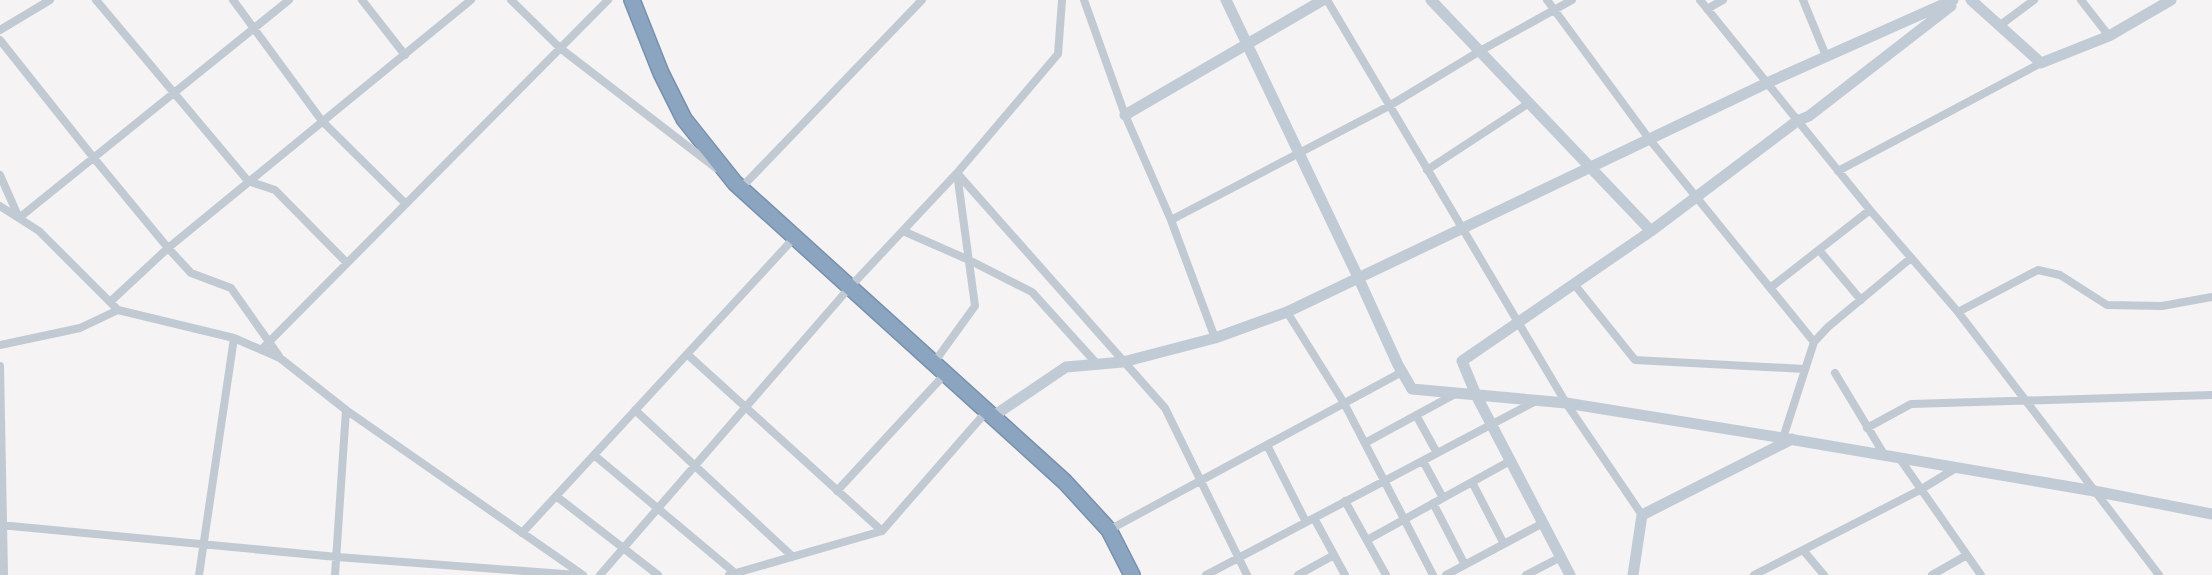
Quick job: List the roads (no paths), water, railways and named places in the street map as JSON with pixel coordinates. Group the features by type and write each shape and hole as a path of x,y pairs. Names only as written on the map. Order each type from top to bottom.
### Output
{"highway":[{"path":"632,0 661,73 684,120 738,185 1064,482 1109,530 1132,575"}],"street":[{"path":"0,30 50,0"},
{"path":"96,0 248,181 275,190 347,264"},
{"path":"233,0 322,121 406,204"},
{"path":"20,218 289,0"},
{"path":"362,0 405,55"},
{"path":"110,302 168,248 248,181 471,0"},
{"path":"511,0 560,48 738,185 922,0"},
{"path":"261,350 608,0"},
{"path":"600,575 850,287 958,173 1058,54 1062,0"},
{"path":"1084,0 1125,115 1171,220 1215,338"},
{"path":"1226,0 1402,372 1412,389 1566,403 1788,438 1900,459 2094,491 2212,514"},
{"path":"1125,115 1322,0"},
{"path":"1327,0 1566,403 1642,515 1633,575"},
{"path":"1431,0 1651,231"},
{"path":"1547,0 1650,140 1814,342"},
{"path":"1171,220 1389,106 1480,50 1572,0"},
{"path":"1700,0 1870,210 1958,312 2159,575"},
{"path":"1707,8 1723,0"},
{"path":"1803,0 1826,56"},
{"path":"594,455 658,508 732,574 882,531 989,415 1066,368 1123,362 1215,338 1287,312 1767,83 1953,0"},
{"path":"1570,575 1476,395 1462,361 1651,231 1797,121 1809,116 1958,0"},
{"path":"1971,0 2041,63"},
{"path":"1999,26 2034,0"},
{"path":"2081,0 2109,36"},
{"path":"1838,171 2041,63 2109,36 2171,0"},
{"path":"0,40 168,248 191,273 231,288 280,358"},
{"path":"1427,170 1529,103"},
{"path":"933,364 975,306 958,173"},
{"path":"958,173 1165,408 1247,575"},
{"path":"0,175 20,218"},
{"path":"0,206 39,231 118,310 234,338 280,358 346,410 583,575"},
{"path":"1770,288 1870,210"},
{"path":"903,231 969,260 1032,292 1098,365"},
{"path":"522,533 795,237"},
{"path":"1819,250 1861,300"},
{"path":"1642,515 1788,438 1804,369 1814,342 1828,327 1911,258"},
{"path":"1958,312 2038,270 2060,275 2106,305 2162,306 2212,297"},
{"path":"1574,284 1635,360 1804,369"},
{"path":"0,345 80,328 118,310"},
{"path":"1287,312 1344,403 1433,575"},
{"path":"198,575 234,338"},
{"path":"687,354 882,531"},
{"path":"0,366 1,525 4,575"},
{"path":"1109,530 1402,372"},
{"path":"1835,373 1885,456"},
{"path":"837,491 945,374"},
{"path":"1365,443 1456,393"},
{"path":"1867,428 1911,404 2212,395"},
{"path":"1206,575 1538,400"},
{"path":"335,575 346,410"},
{"path":"635,410 793,557"},
{"path":"1416,415 1437,453"},
{"path":"1268,445 1306,522"},
{"path":"1900,459 1981,575"},
{"path":"1423,460 1443,498"},
{"path":"1367,540 1510,461"},
{"path":"1754,575 1920,490 1956,468"},
{"path":"1472,482 1504,544"},
{"path":"556,496 658,575"},
{"path":"1345,501 1386,575"},
{"path":"1433,503 1465,565"},
{"path":"1314,518 1345,575"},
{"path":"1446,575 1543,523"},
{"path":"1,525 515,573 577,575"},
{"path":"1803,550 1824,575"},
{"path":"1298,575 1334,555"},
{"path":"1932,575 1967,555"},
{"path":"1526,575 1561,557"}]}
